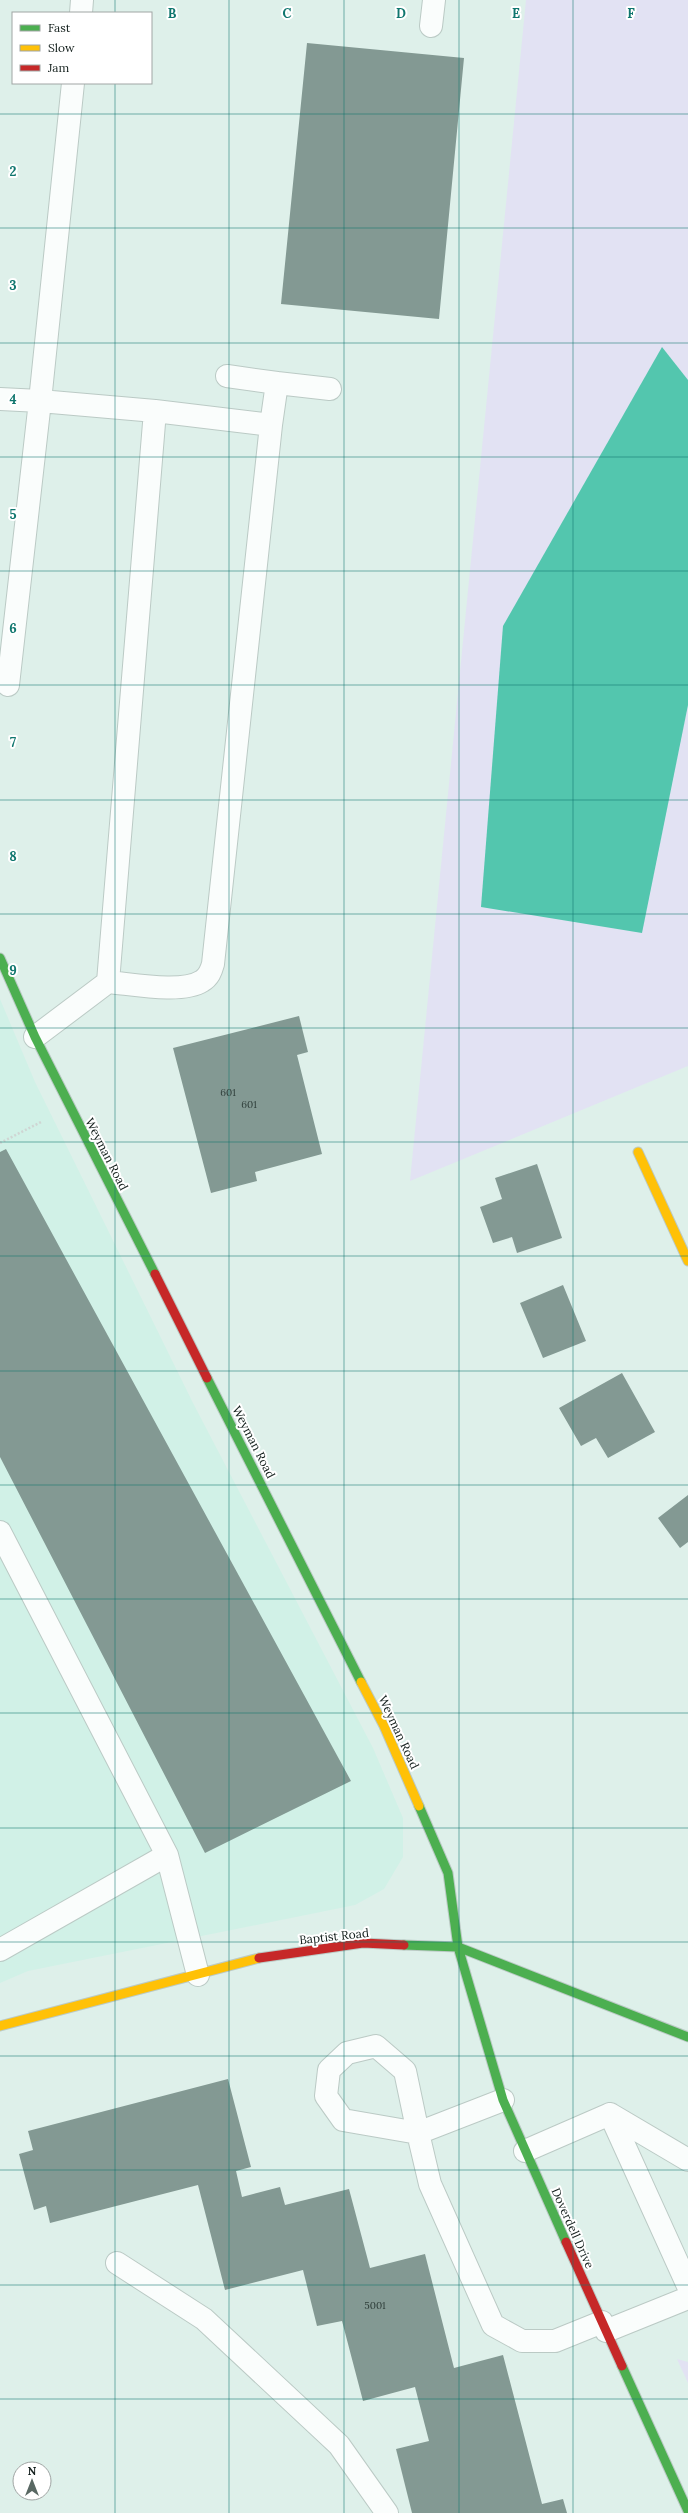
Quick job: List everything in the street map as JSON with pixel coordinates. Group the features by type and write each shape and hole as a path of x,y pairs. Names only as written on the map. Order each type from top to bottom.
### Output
{"street":[{"name":"Weyman Road","path":"0,958 35,1037 69,1106 384,1726 448,1873 458,1947"},
{"path":"638,1152 688,1261"},
{"name":"Baptist Road","path":"0,2026 264,1957 363,1943 458,1947 688,2037"},
{"name":"Doverdell Drive","path":"458,1947 503,2100 688,2511"}],"lane":[{"path":"81,12 82,0"},
{"path":"431,26 434,0"},
{"path":"8,685 74,84"},
{"path":"227,376 330,389"},
{"path":"35,1037 108,982 185,987 204,981 209,976 214,964 277,383"},
{"path":"0,399 156,410 272,425"},
{"path":"108,982 156,410"},
{"path":"0,1532 167,1855 198,1974"},
{"path":"0,1950 167,1855"},
{"path":"503,2100 418,2133 343,2120 326,2096 329,2070 347,2053 376,2046 405,2071 418,2133 430,2184 493,2325 522,2341 556,2341 688,2298"},
{"path":"525,2151 610,2114"},
{"path":"610,2114 688,2160"},
{"path":"610,2114 688,2286"},
{"path":"117,2263 204,2319 339,2445 387,2513"}],"path":[{"path":"0,1143 69,1106"}],"shaded area":[{"path":"526,0 688,0 688,1066 410,1181"},
{"path":"662,347 688,380 688,705 642,933 481,907 503,626"},
{"path":"0,999 35,1082 193,1403 373,1748 403,1818 403,1857 384,1889 355,1905 28,1971 0,1983"},
{"path":"677,2359 688,2362 688,2383"}],"building":[{"path":"307,43 464,58 439,319 281,304"},
{"path":"299,1016 308,1052 297,1055 322,1154 255,1172 257,1181 211,1193 173,1048"},
{"path":"6,1149 351,1781 205,1853 0,1457 0,1152"},
{"path":"537,1164 562,1238 517,1253 512,1237 493,1243 480,1207 502,1199 495,1178"},
{"path":"563,1285 586,1341 543,1358 520,1303"},
{"path":"622,1373 655,1432 608,1458 596,1438 581,1446 559,1408"},
{"path":"688,1495 688,1542 680,1548 658,1518"},
{"path":"228,2079 251,2167 236,2171 242,2197 280,2187 285,2205 349,2189 370,2268 425,2254 454,2368 503,2355 542,2504 563,2499 567,2513 412,2513 396,2449 429,2441 415,2387 363,2401 342,2321 317,2326 303,2270 225,2290 198,2185 50,2223 46,2206 34,2210 19,2154 33,2150 28,2131"}],"traffic: fast":[{"path":"0,958 35,1037 155,1274"},
{"path":"207,1378 361,1682"},
{"path":"419,1806 448,1873 458,1947 503,2100 566,2242"},
{"path":"404,1945 458,1947 688,2037"},
{"path":"622,2366 688,2511"}],"traffic: slow":[{"path":"638,1152 688,1261"},
{"path":"361,1682 384,1726 419,1806"},
{"path":"0,2026 259,1958"}],"traffic: jam":[{"path":"155,1274 207,1378"},
{"path":"259,1958 363,1943 404,1945"},
{"path":"566,2242 622,2366"}]}
